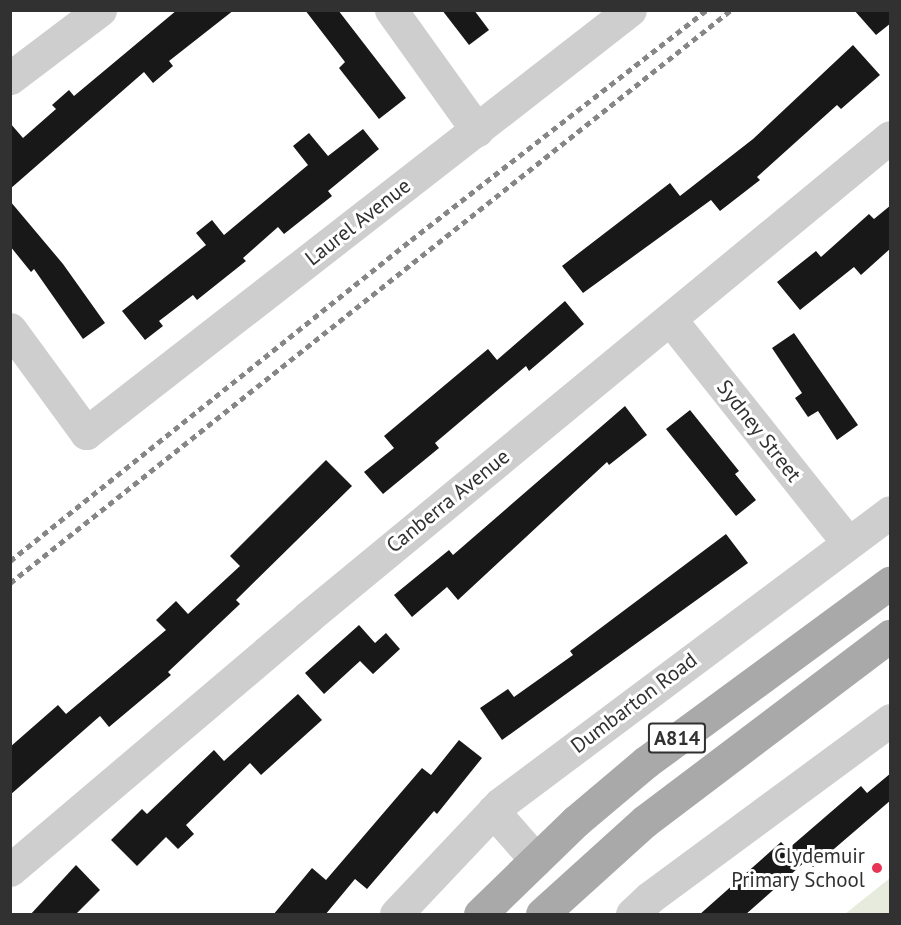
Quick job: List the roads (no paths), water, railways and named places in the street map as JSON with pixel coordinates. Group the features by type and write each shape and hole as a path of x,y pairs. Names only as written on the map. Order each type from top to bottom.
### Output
{"main road":[{"name":"A814","path":"480,915 536,860 646,762 891,583"},
{"name":"A814","path":"542,915 645,821 891,636"}],"street":[{"path":"10,78 100,10"},
{"path":"391,10 477,130"},
{"name":"Laurel Avenue","path":"10,329 86,433 630,10"},
{"name":"Canberra Avenue","path":"10,870 308,617 891,136"},
{"name":"Sydney Street","path":"670,319 848,543"},
{"name":"Dumbarton Road","path":"396,915 493,811 891,512"},
{"path":"632,915 649,898 891,720"},
{"path":"493,811 536,860"}],"railway":[{"path":"10,561 411,240 706,10"},
{"path":"10,583 731,10"}],"place":[{"name":"Clydemuir Primary School","path":"877,868"}]}
